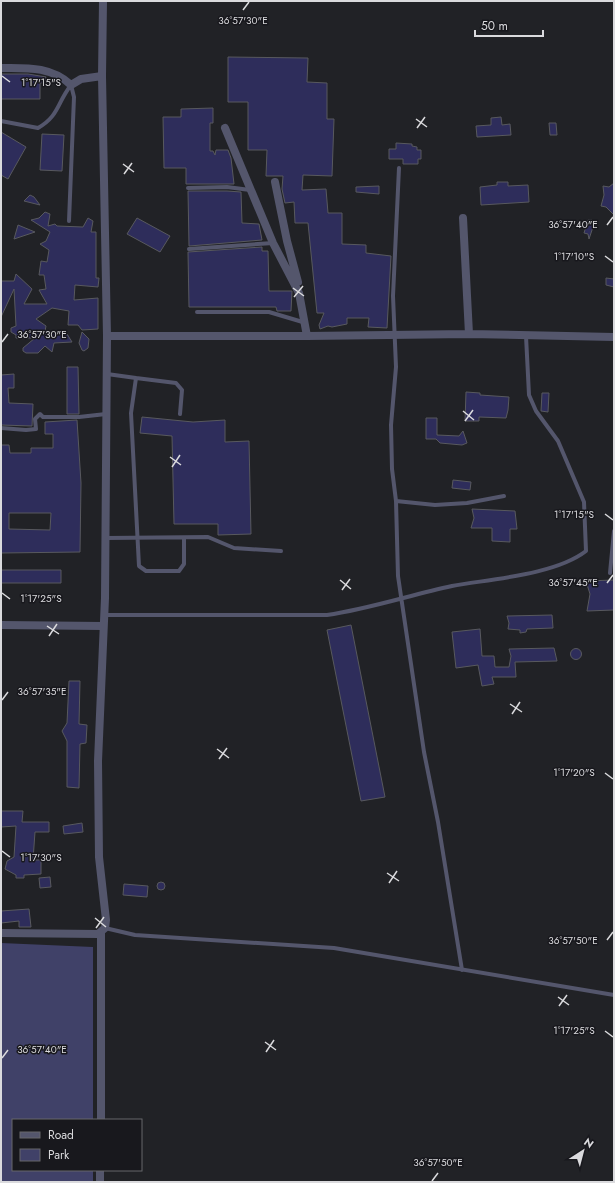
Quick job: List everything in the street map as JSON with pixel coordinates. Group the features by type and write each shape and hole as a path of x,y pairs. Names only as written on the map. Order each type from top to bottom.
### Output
{"street":[{"path":"101,1119 103,930 106,920 99,857 98,761 106,538 107,374 102,1"},
{"path":"1,68 38,68 62,76 70,85 81,79 102,76"},
{"path":"225,128 273,243 300,293"},
{"path":"275,182 279,207 300,293 307,336"},
{"path":"463,218 469,334"},
{"path":"107,336 469,334 614,337"},
{"path":"1,625 103,626"},
{"path":"1,933 98,934 103,930"},
{"path":"100,1171 100,1182"}],"lane":[{"path":"1,121 38,128 54,116 62,96 70,85"},
{"path":"69,221 74,97 70,85"},
{"path":"399,168 393,296 396,367 391,424 392,469 396,501 398,576 424,752 462,970"},
{"path":"188,188 227,186 250,190"},
{"path":"188,249 273,243"},
{"path":"198,312 268,312 306,324"},
{"path":"104,615 327,615 353,611 453,586 476,583 544,569 562,564 579,556 586,551 584,502 558,441 536,411 529,395 526,336"},
{"path":"107,374 176,383 182,390 180,414"},
{"path":"136,378 131,413 139,566 146,571 179,571 184,564 184,538"},
{"path":"1,428 26,430 36,429 35,419 40,414 43,417 79,417 106,414"},
{"path":"396,501 435,506 467,503 504,496"},
{"path":"610,573 614,531"},
{"path":"106,538 208,537 234,548 281,551"},
{"path":"103,930 134,935 334,948 614,995"}],"green space":[{"path":"1,943 93,947 93,1119 12,1119 12,1171 93,1171 93,1182 1,1182"}],"building":[{"path":"228,57 308,58 307,82 327,83 327,119 334,119 332,176 303,175 302,190 326,189 328,213 342,213 342,244 366,245 366,253 391,256 387,328 368,327 369,318 347,318 347,324 332,327 328,326 320,329 319,325 324,313 317,313 308,223 295,223 294,202 285,203 282,189 283,176 266,176 267,150 248,150 248,102 228,102"},
{"path":"1,74 28,74 46,77 45,83 40,83 40,99 1,99"},
{"path":"213,108 213,123 210,123 210,151 213,151 215,155 216,150 228,150 231,158 234,184 186,184 186,168 164,168 163,117 181,117 181,109"},
{"path":"501,117 502,125 510,124 511,135 477,137 476,126 491,125 491,118"},
{"path":"549,123 556,123 557,135 550,135"},
{"path":"1,132 26,147 8,179 1,175"},
{"path":"42,134 64,135 62,171 40,170"},
{"path":"396,143 412,144 412,146 417,147 417,150 421,150 421,159 418,159 418,164 403,164 403,159 389,159 389,149 396,149"},
{"path":"497,182 508,182 508,186 528,185 529,202 481,205 480,187 497,185"},
{"path":"614,183 614,215 606,207 601,206 604,195 603,186 609,187"},
{"path":"379,186 379,194 356,192 356,187"},
{"path":"188,191 241,192 242,223 259,224 262,240 189,246"},
{"path":"30,195 34,197 40,205 24,201"},
{"path":"45,212 50,214 48,226 55,224 57,226 83,227 88,218 93,221 91,232 96,232 96,278 99,278 98,287 75,285 74,300 98,298 98,329 82,330 78,325 68,325 69,311 52,308 36,319 46,326 45,331 67,334 72,342 54,343 52,352 45,346 38,353 26,353 23,351 23,348 35,338 16,338 16,335 11,332 11,328 16,326 14,289 1,317 1,281 14,281 16,274 32,289 24,304 47,304 39,290 46,289 44,275 39,275 41,261 47,262 49,250 40,244 46,241 50,232 31,220 39,218"},
{"path":"137,218 170,236 160,252 127,234"},
{"path":"588,220 592,220 594,224 589,239 588,234 584,233"},
{"path":"18,225 35,232 14,239"},
{"path":"262,247 262,251 268,251 269,291 292,291 291,311 277,311 276,307 189,307 188,252"},
{"path":"606,278 614,279 614,287 606,285"},
{"path":"82,332 89,339 88,348 84,351 79,343"},
{"path":"67,367 78,367 79,414 67,414"},
{"path":"14,374 14,388 8,388 9,403 33,404 32,426 1,425 1,375"},
{"path":"466,392 480,393 480,395 509,397 506,418 479,417 479,421 465,421"},
{"path":"542,393 549,393 548,412 541,411"},
{"path":"142,417 193,422 225,420 225,442 249,441 251,534 218,535 218,524 174,524 172,436 140,433"},
{"path":"426,418 437,418 437,435 459,436 463,431 467,443 462,445 440,443 436,439 426,439"},
{"path":"77,420 81,483 80,552 1,553 1,445 9,445 10,453 31,453 31,448 53,448 53,434 45,434 45,422","holes":["9,513 51,513 50,530 9,529"]},
{"path":"453,480 471,482 470,490 452,488"},
{"path":"472,509 515,511 517,529 510,529 510,542 492,541 492,528 471,528 474,518"},
{"path":"1,570 61,570 61,583 1,583"},
{"path":"614,580 614,610 587,611 590,594 586,581"},
{"path":"552,615 553,628 527,629 526,632 520,633 520,630 508,629 509,623 507,616"},
{"path":"351,625 385,797 361,801 327,630"},
{"path":"480,629 482,656 494,656 495,667 509,667 511,656 509,649 554,648 557,661 515,662 516,677 492,677 494,684 482,686 478,665 456,668 452,632"},
{"path":"576,648 580,650 582,654 580,658 576,660 572,658 570,654 572,650"},
{"path":"69,681 80,681 79,724 87,725 86,743 80,744 79,788 67,787 67,741 62,731 67,723"},
{"path":"1,811 23,811 22,822 49,822 49,832 35,832 33,860 41,860 41,874 24,875 24,878 16,878 16,875 5,869 7,861 14,857 16,826 1,827"},
{"path":"82,823 83,832 64,834 63,826"},
{"path":"50,877 51,887 40,888 39,878"},
{"path":"161,882 164,883 164,889 161,890 158,889 157,886 158,883"},
{"path":"124,884 148,886 147,897 123,895"},
{"path":"29,909 31,927 19,927 19,921 1,923 1,911"}]}
